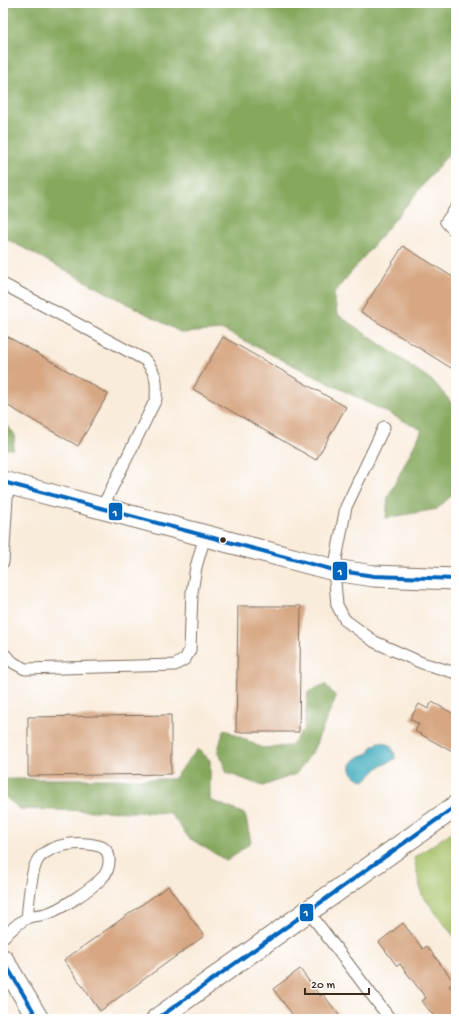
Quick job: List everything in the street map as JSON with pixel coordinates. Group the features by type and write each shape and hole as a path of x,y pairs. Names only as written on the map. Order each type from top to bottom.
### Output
{"street":[{"path":"5,482 334,570 374,576 456,579"},
{"path":"157,1019 456,806"},
{"path":"3,960 38,1019"}],"lane":[{"path":"456,208 446,222 456,233"},
{"path":"3,284 145,360 154,370 157,384 156,399 102,508"},
{"path":"384,427 346,507 334,570 337,605 345,620 362,634 375,642 422,663 456,673"},
{"path":"3,562 5,482"},
{"path":"3,653 14,663 25,669 175,665 184,659 190,650 192,592 196,567 205,536"},
{"path":"3,937 27,918 46,914 60,908 101,879 108,870 110,860 107,850 100,846 67,844 51,848 38,859 34,870 27,918"},
{"path":"308,911 390,1019"}],"green space":[{"path":"3,3 456,3 456,145 334,293 337,314 434,382 456,408 456,491 437,509 386,518 388,497 422,430 223,330 182,333 3,237"},
{"path":"3,420 15,435 13,449 3,449"},
{"path":"325,684 336,697 312,753 296,774 263,786 227,773 218,750 224,729 262,748 290,746 304,729 308,692"},
{"path":"198,749 210,760 210,800 245,814 251,842 227,861 189,838 170,813 20,809 3,795 3,779 173,779"},
{"path":"456,829 456,939 422,895 414,858"}],"water":[{"path":"379,742 386,743 391,746 395,759 378,768 365,781 361,780 352,772 351,766 356,759 370,752 371,748"}],"building":[{"path":"403,246 456,279 456,371 361,312"},
{"path":"3,334 108,394 78,446 3,403"},
{"path":"223,337 346,407 316,460 193,389"},
{"path":"238,606 301,606 299,732 236,732"},
{"path":"432,702 456,715 456,754 415,731 419,724 410,719 419,704 428,709"},
{"path":"171,715 171,774 28,776 28,717"},
{"path":"168,886 204,936 100,1011 64,960"},
{"path":"403,923 423,949 427,946 454,982 449,986 456,995 456,1019 436,1019 422,1001 426,998 400,964 397,966 379,942"},
{"path":"300,969 320,996 323,994 342,1019 296,1019 273,989"}],"transit line":[{"name":"1","path":"3,482 334,570 374,576 456,579"},
{"name":"1","path":"157,1019 456,806"},
{"name":"1","path":"3,960 38,1019"}]}
